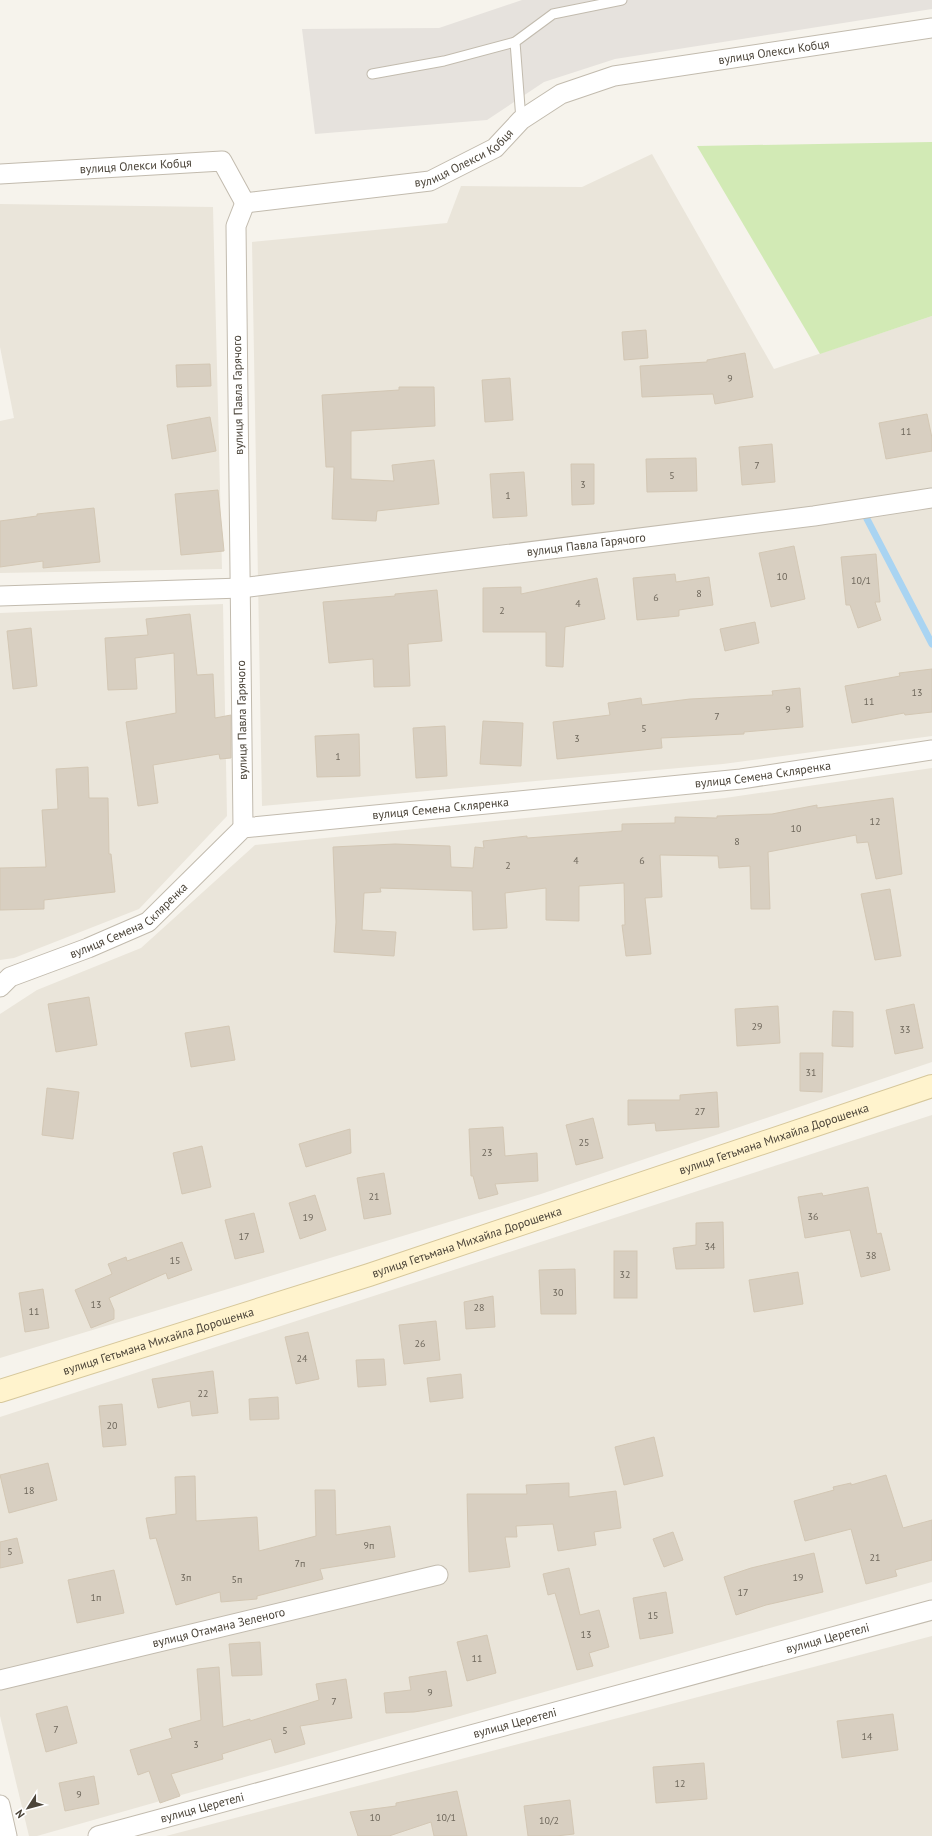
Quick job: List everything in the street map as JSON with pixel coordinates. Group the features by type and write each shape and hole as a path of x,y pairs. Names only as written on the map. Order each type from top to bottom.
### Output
{"street":[{"name":"вулиця Олекси Кобця","path":"0,174 222,161 245,203 430,181 495,148 521,120 561,94 614,76 932,28"},
{"name":"вулиця Павла Гарячого","path":"243,828 236,226 245,203"},
{"name":"вулиця Павла Гарячого","path":"0,596 241,588 814,516 932,498"},
{"name":"вулиця Семена Скляренка","path":"0,987 10,977 88,948 148,922 243,828 741,779 932,750"},
{"name":"вулиця Гетьмана Михайла Дорошенка","path":"0,1391 369,1275 932,1086"},
{"name":"вулиця Отамана Зеленого","path":"0,1680 438,1575"},
{"name":"вулиця Церетелі","path":"98,1836 932,1610"},
{"path":"0,1805 7,1836"}],"lane":[{"path":"372,74 444,61 515,42 553,14 622,0"},
{"path":"515,42 521,120"}],"shaded area":[{"path":"522,0 932,0 932,9 615,59 544,82 487,120 315,134 302,29 439,28"},
{"path":"652,154 774,369 932,316 932,736 723,764 262,806 252,242 447,223 461,186 582,187"},
{"path":"0,204 213,207 222,569 0,573 0,421 14,418 0,347"},
{"path":"223,604 227,816 139,909 14,958 0,960 0,613"},
{"path":"932,768 932,1062 541,1194 0,1358 0,1014 37,990 141,948 255,845 725,798"},
{"path":"932,1115 932,1582 37,1836 29,1836 0,1716 0,1417"},
{"path":"932,1636 932,1836 166,1836"}],"green space":[{"path":"932,142 932,316 820,354 697,146"}],"building":[{"path":"646,330 648,358 624,360 622,332"},
{"path":"745,353 753,397 715,404 713,394 642,397 640,366 707,362 707,360"},
{"path":"210,364 211,386 177,387 176,365"},
{"path":"510,378 513,420 485,422 482,380"},
{"path":"399,387 434,387 435,426 351,431 351,479 394,481 392,465 434,460 439,504 377,511 376,521 332,519 334,467 326,467 322,395 399,390"},
{"path":"927,414 932,438 932,451 886,459 879,423"},
{"path":"210,417 216,451 172,459 167,425"},
{"path":"772,444 775,482 742,485 739,447"},
{"path":"696,458 697,491 647,492 646,459"},
{"path":"571,464 594,464 594,504 572,505"},
{"path":"524,472 527,516 493,518 490,474"},
{"path":"218,490 224,551 181,555 175,494"},
{"path":"94,508 100,562 43,568 43,561 0,567 0,521 37,516 37,514"},
{"path":"794,546 805,599 771,607 759,553"},
{"path":"876,554 880,602 875,602 881,620 858,628 850,605 846,605 841,557"},
{"path":"675,574 676,582 709,577 713,605 679,610 679,616 637,620 633,578"},
{"path":"597,578 605,619 565,627 563,667 546,666 546,632 483,632 483,588 521,587 521,594"},
{"path":"437,590 442,641 408,644 410,686 374,687 373,659 329,663 323,602 395,596 395,594"},
{"path":"190,614 197,675 213,674 215,718 231,715 231,758 220,759 219,754 153,765 158,803 138,806 126,722 176,713 174,653 135,658 137,689 108,690 105,638 148,635 146,619"},
{"path":"755,622 759,643 725,651 720,629"},
{"path":"31,628 37,686 13,689 7,631"},
{"path":"932,669 932,712 905,715 904,713 852,723 845,686 900,676 899,673"},
{"path":"800,688 803,727 744,732 744,734 661,738 662,748 557,759 553,722 610,715 608,703 641,698 642,705 690,699 773,695 772,691"},
{"path":"483,721 523,723 521,766 480,764"},
{"path":"445,726 447,776 416,778 413,728"},
{"path":"359,734 360,776 317,777 315,736"},
{"path":"88,767 89,798 108,798 109,854 111,854 115,892 44,900 44,909 0,910 0,868 46,867 42,810 58,809 56,769"},
{"path":"893,798 902,874 876,879 868,842 857,843 856,835 768,852 770,909 751,909 750,866 719,868 718,856 660,855 662,897 645,898 651,954 626,956 622,925 625,925 624,883 579,886 579,921 546,920 546,888 505,893 507,928 473,930 472,891 380,888 381,892 364,893 362,930 396,932 394,956 334,952 336,922 333,847 395,844 450,846 451,867 473,868 475,847 484,848 483,841 527,836 527,838 622,831 622,824 675,823 675,817 717,818 717,816 772,814 817,805 817,808"},
{"path":"890,889 901,956 875,960 861,894"},
{"path":"89,997 97,1045 56,1052 48,1004"},
{"path":"914,1004 923,1048 895,1054 886,1010"},
{"path":"778,1006 780,1043 737,1046 735,1009"},
{"path":"833,1011 853,1012 853,1047 832,1046"},
{"path":"229,1026 235,1060 191,1067 185,1033"},
{"path":"800,1053 823,1053 822,1092 800,1091"},
{"path":"47,1088 79,1092 73,1139 42,1135"},
{"path":"717,1092 719,1127 656,1131 655,1123 628,1125 628,1100 680,1100 680,1095"},
{"path":"593,1118 603,1158 576,1165 566,1125"},
{"path":"503,1127 505,1156 537,1153 538,1181 495,1184 498,1194 479,1199 473,1176 471,1176 469,1129"},
{"path":"350,1129 351,1153 306,1167 299,1144"},
{"path":"202,1146 211,1187 182,1194 173,1153"},
{"path":"384,1173 391,1214 364,1219 357,1178"},
{"path":"868,1187 877,1234 881,1233 890,1270 861,1277 850,1230 805,1238 798,1197 822,1193 823,1196"},
{"path":"315,1195 326,1230 300,1239 289,1203"},
{"path":"254,1213 264,1252 235,1259 225,1220"},
{"path":"723,1222 724,1268 676,1269 673,1248 696,1245 696,1223"},
{"path":"182,1242 192,1270 168,1279 166,1273 109,1298 114,1310 114,1319 91,1328 75,1290 112,1274 108,1264 126,1257 127,1261"},
{"path":"614,1251 637,1251 637,1298 614,1298"},
{"path":"575,1269 576,1314 541,1314 539,1270"},
{"path":"798,1272 803,1304 754,1312 749,1280"},
{"path":"43,1289 49,1328 25,1332 19,1293"},
{"path":"493,1296 495,1327 466,1329 464,1302"},
{"path":"436,1321 440,1360 404,1364 399,1325"},
{"path":"308,1332 319,1379 296,1384 285,1337"},
{"path":"384,1359 386,1385 358,1387 356,1360"},
{"path":"213,1371 218,1413 192,1416 190,1401 158,1408 152,1379"},
{"path":"461,1374 463,1398 430,1402 427,1378"},
{"path":"278,1397 279,1419 250,1420 249,1399"},
{"path":"122,1404 126,1445 103,1447 99,1406"},
{"path":"654,1437 663,1476 624,1485 615,1447"},
{"path":"48,1463 57,1500 9,1513 0,1475"},
{"path":"886,1475 903,1528 932,1520 932,1560 895,1570 897,1576 866,1584 851,1529 805,1541 794,1501 834,1490 833,1487 851,1483 851,1485"},
{"path":"195,1476 196,1521 257,1517 259,1551 316,1536 315,1490 335,1490 336,1535 390,1526 395,1557 320,1569 323,1579 257,1596 257,1599 221,1602 220,1592 176,1605 156,1538 150,1539 146,1518 176,1514 175,1477"},
{"path":"569,1483 569,1497 616,1491 621,1528 594,1532 596,1545 558,1551 553,1524 516,1526 517,1537 505,1537 510,1567 469,1572 467,1494 527,1494 526,1485"},
{"path":"673,1532 683,1560 664,1567 653,1539"},
{"path":"17,1538 23,1563 0,1568 0,1542"},
{"path":"814,1553 823,1592 766,1605 736,1615 724,1577 751,1568"},
{"path":"569,1568 580,1615 599,1610 609,1647 589,1653 593,1666 577,1670 555,1593 548,1595 543,1574"},
{"path":"114,1570 124,1613 77,1623 68,1580"},
{"path":"666,1592 673,1633 640,1639 633,1598"},
{"path":"487,1635 496,1673 467,1681 457,1642"},
{"path":"260,1642 262,1675 232,1676 229,1644"},
{"path":"219,1667 223,1727 250,1719 250,1721 319,1700 316,1684 346,1679 352,1718 300,1726 305,1744 275,1753 271,1739 222,1754 223,1759 171,1774 180,1796 160,1803 149,1771 138,1775 130,1750 172,1738 169,1729 201,1720 197,1669"},
{"path":"446,1671 452,1706 414,1712 386,1713 384,1693 411,1690 409,1677"},
{"path":"67,1706 77,1743 46,1752 36,1714"},
{"path":"893,1714 898,1750 842,1758 837,1721"},
{"path":"704,1763 707,1799 656,1803 653,1767"},
{"path":"94,1776 99,1804 65,1811 59,1783"},
{"path":"457,1791 467,1836 434,1836 431,1822 389,1836 358,1836 350,1812 396,1806 396,1803"},
{"path":"570,1800 574,1834 556,1836 528,1836 524,1806"}],"waterway":[{"path":"867,519 932,644"}]}
